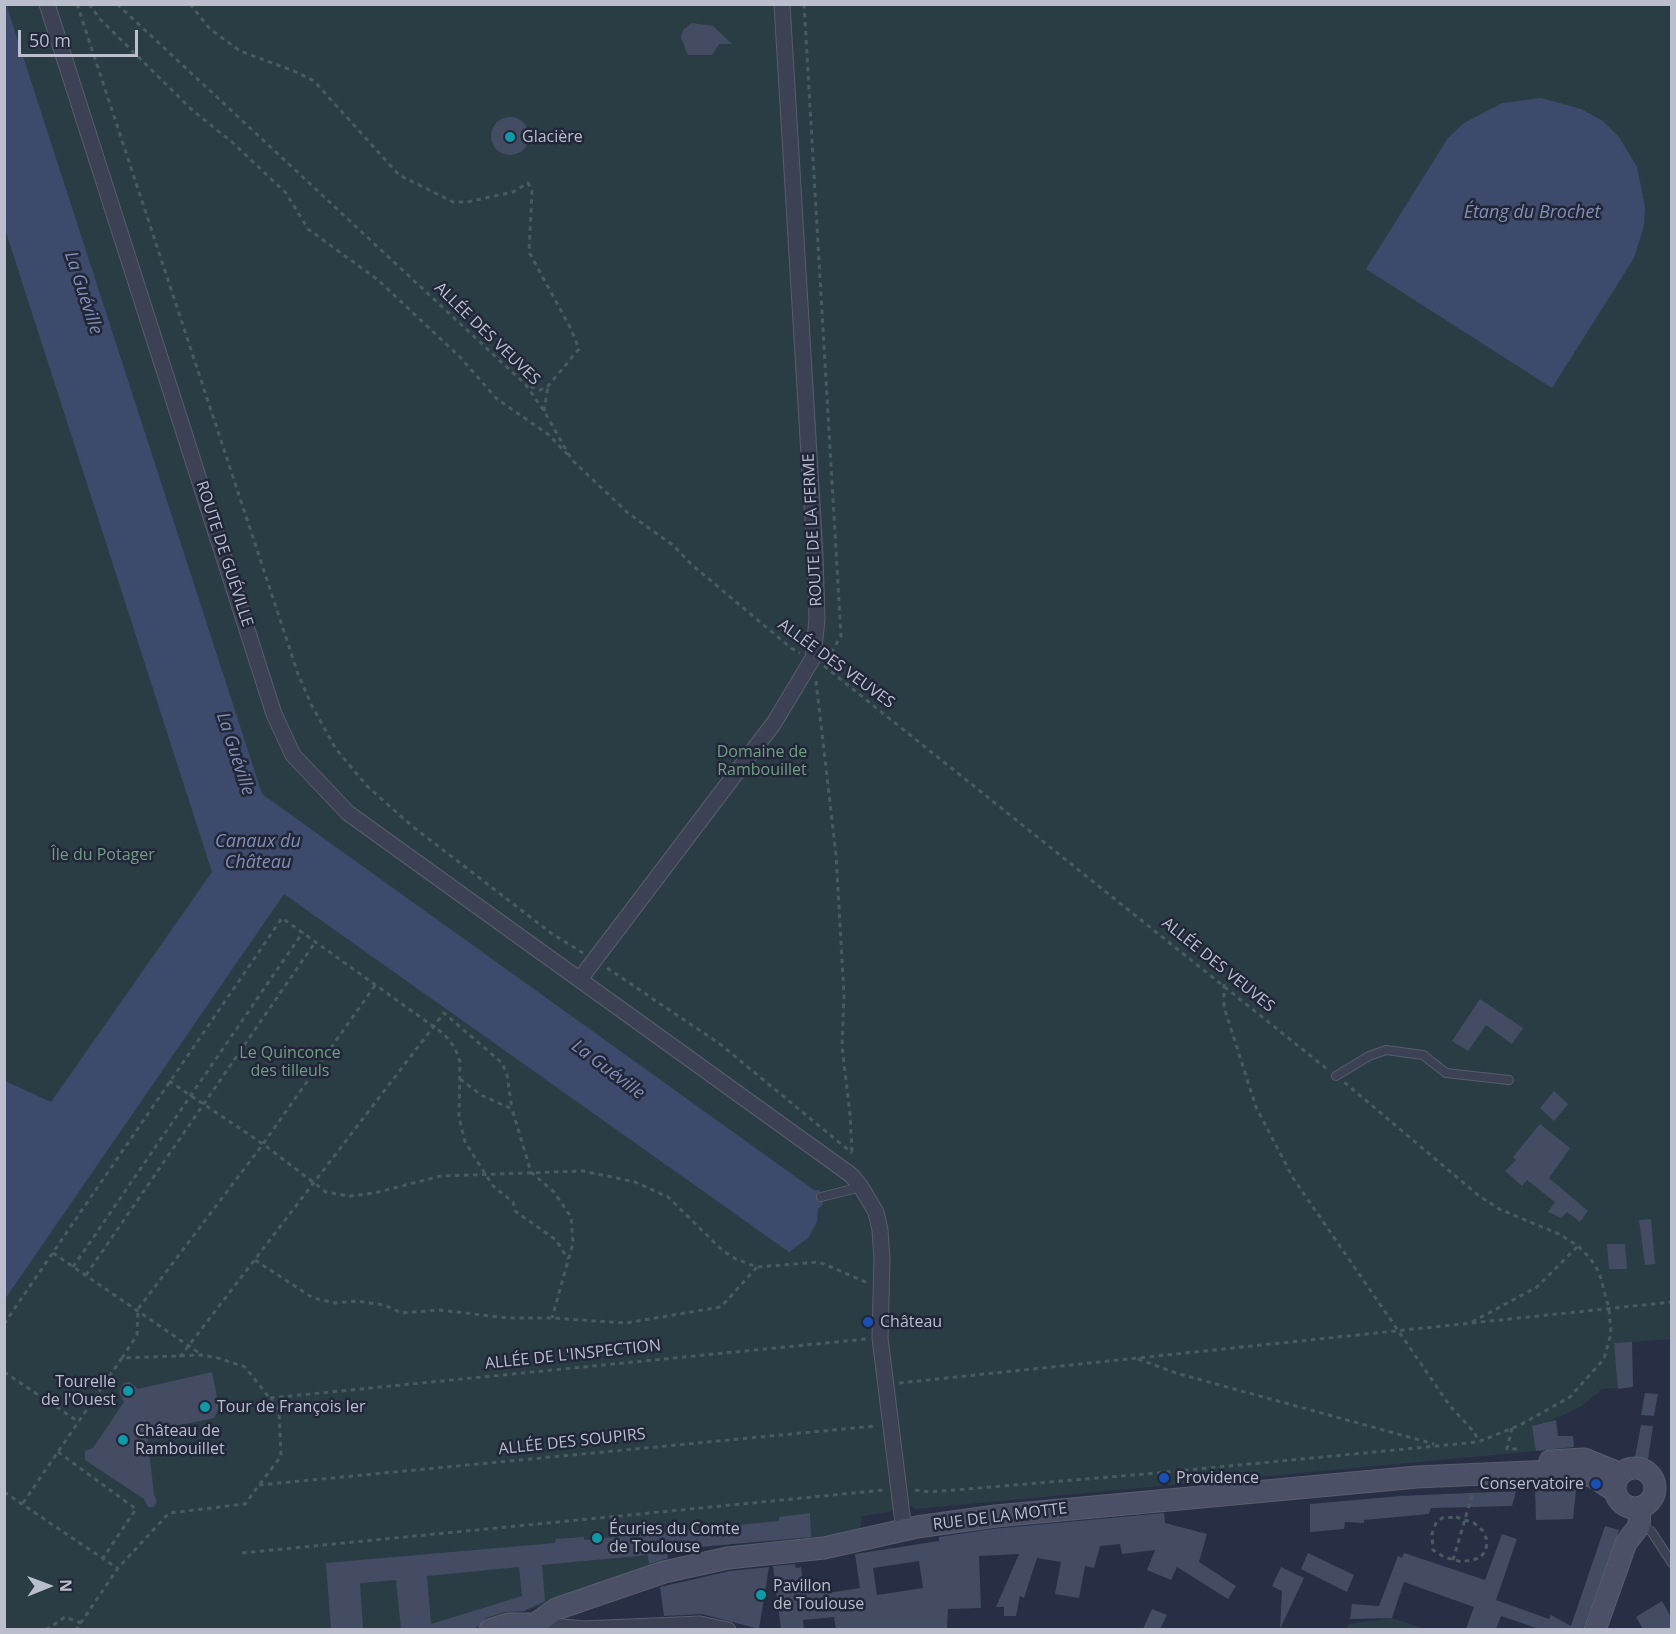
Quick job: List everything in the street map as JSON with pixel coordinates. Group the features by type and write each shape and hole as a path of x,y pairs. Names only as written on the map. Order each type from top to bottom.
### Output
{"street":[{"name":"ROUTE DE GUÉVILLE","path":"47,4 274,714 293,755 348,813 851,1175 861,1187 876,1212 880,1230 882,1259 880,1338 889,1425 904,1531"},
{"name":"ROUTE DE LA FERME","path":"580,979 774,723 813,658 817,619 815,555 782,4"},
{"name":"RUE DE LA MOTTE","path":"535,1626 556,1609 664,1572 728,1558 824,1548 904,1531 1062,1509 1405,1478 1477,1481 1520,1462 1584,1460 1618,1482"},
{"path":"1595,1629 1626,1543 1639,1517 1664,1484 1639,1468 1632,1468 1618,1482 1621,1503 1633,1509 1639,1517"},
{"path":"490,1629 508,1624 583,1629 700,1624 728,1629"}],"lane":[{"path":"1336,1076 1369,1056 1386,1050 1423,1055 1446,1073 1509,1080"},
{"path":"821,1197 861,1187"},
{"path":"1639,1517 1652,1531 1671,1563"}],"path":[{"path":"77,4 298,674 312,706 336,749 367,786 412,826 550,933 720,1044 852,1153"},
{"path":"89,4 100,19 192,110 231,142 286,193 309,229 378,280 460,357 497,399 549,435 572,460"},
{"name":"ALLÉE DES VEUVES","path":"117,4 526,385 572,460 628,513 675,546 691,564 790,648 813,658 1224,984 1478,1195 1500,1209 1559,1234 1578,1245 1599,1272 1609,1308 1611,1333 1604,1359 1570,1397 1512,1428 1478,1442 930,1492 897,1488 242,1553"},
{"path":"190,4 210,29 240,51 314,81 399,175 453,202 467,202 513,192 528,183 532,191 529,252 571,328 579,349 548,386 540,390 526,385"},
{"path":"804,4 841,636 829,655 813,658 836,855 844,995 842,1046 850,1114 851,1175"},
{"path":"544,411 548,386"},
{"path":"4,1324 282,918 444,1034 455,1048 460,1062 459,1117 465,1142 493,1186 513,1203 514,1211 556,1240 568,1259"},
{"path":"73,1267 303,932"},
{"path":"86,1275 316,941"},
{"path":"23,1503 136,1335 138,1309 263,1144 376,984"},
{"path":"1224,984 1224,1007 1256,1107 1293,1178 1450,1406 1475,1433 1478,1442"},
{"path":"180,1357 444,1013 497,1058 507,1075 512,1109 531,1172 554,1192 572,1217 574,1234 552,1318"},
{"path":"460,1079 481,1095 512,1109"},
{"path":"169,1081 263,1144 326,1192 350,1196 374,1193 428,1178 484,1173 583,1171 646,1186 677,1205 723,1251 757,1267 819,1262 880,1289"},
{"path":"1470,1323 1537,1287 1578,1245"},
{"path":"53,1253 138,1309 202,1355 245,1367 279,1410 281,1456 245,1504 169,1513 118,1568 76,1629"},
{"path":"255,1260 313,1298 335,1304 357,1301 384,1305 402,1313 440,1310 508,1318 552,1318 626,1323 721,1307 757,1267"},
{"path":"885,1385 1671,1302"},
{"name":"ALLÉE DE L'INSPECTION","path":"269,1398 880,1338"},
{"path":"122,1358 202,1355"},
{"path":"1136,1358 1187,1376 1436,1445"},
{"path":"4,1372 79,1422"},
{"name":"ALLÉE DES SOUPIRS","path":"259,1485 889,1425"},
{"path":"1512,1428 1507,1449 1517,1449 1517,1452"},
{"path":"58,1452 136,1509 104,1558"},
{"path":"1453,1560 1477,1481"},
{"path":"4,1492 118,1568"},
{"path":"1442,1518 1466,1519 1483,1531 1487,1540 1486,1550 1480,1558 1468,1563 1453,1560 1433,1550 1432,1534 1436,1523 1442,1518"},
{"path":"46,1629 65,1617 81,1623"}],"green space":[{"name":"Domaine de Rambouillet","path":"5,5 1671,5 1672,1339 1632,1342 1633,1387 1602,1389 1582,1406 1544,1424 1548,1450 915,1509 909,1504 901,1504 890,1512 862,1516 860,1529 828,1539 782,1543 781,1540 667,1550 669,1563 471,1629 5,1629"},
{"path":"1392,1618 1425,1629 1346,1629 1349,1624"}],"water":[{"name":"Canaux du Château","path":"6,4 262,794 814,1190 819,1190 823,1204 818,1209 817,1222 808,1238 789,1252 284,894 5,1299 5,1081 51,1102 212,872 5,229"},
{"name":"Étang du Brochet","path":"1541,98 1581,109 1603,121 1619,137 1637,167 1645,207 1644,226 1634,258 1552,388 1366,269 1448,138 1464,123 1502,103"}],"building":[{"path":"692,23 713,26 732,44 719,44 712,55 688,55 681,38 683,30"},
{"name":"Glacière","path":"510,117 524,122 529,136 524,150 510,155 496,150 491,136 496,122"},
{"path":"1480,999 1523,1028 1512,1044 1486,1025 1468,1051 1452,1041"},
{"path":"1554,1091 1568,1104 1554,1121 1540,1108"},
{"path":"1540,1124 1570,1148 1549,1178 1588,1211 1580,1222 1567,1212 1561,1218 1548,1212 1555,1202 1527,1180 1522,1186 1505,1171 1516,1160 1513,1157"},
{"path":"1651,1219 1655,1264 1645,1265 1639,1220"},
{"path":"1607,1244 1625,1244 1627,1269 1609,1269"},
{"path":"1632,1342 1633,1387 1618,1389 1614,1343"},
{"name":"Château de Rambouillet","path":"212,1372 219,1407 214,1418 147,1432 154,1495 157,1501 154,1507 148,1507 144,1499 85,1460 85,1451 93,1448 124,1402 119,1392 124,1383 130,1382 138,1389"},
{"path":"1645,1393 1658,1394 1654,1416 1641,1415"},
{"path":"1556,1420 1558,1436 1573,1436 1574,1447 1536,1451 1532,1426"},
{"path":"1641,1425 1653,1426 1648,1459 1635,1457"},
{"path":"1535,1490 1576,1490 1573,1519 1536,1520"},
{"path":"1516,1491 1512,1506 1431,1508 1429,1514 1364,1520 1364,1523 1345,1522 1344,1529 1310,1532 1310,1504 1400,1496"},
{"path":"810,1513 811,1537 666,1550 668,1558 649,1564 648,1555 542,1565 545,1601 524,1611 504,1612 486,1618 478,1627 471,1629 401,1629 396,1580 360,1583 363,1629 331,1629 326,1563 555,1543 556,1539 584,1537 584,1540 779,1521 779,1517","holes":["519,1567 522,1596 431,1624 427,1576"]},
{"path":"1164,1513 1165,1523 1207,1534 1199,1562 1236,1586 1228,1599 1177,1567 1171,1580 1147,1570 1155,1550 1122,1554 1120,1544 1100,1546 1094,1568 1085,1566 1079,1598 1055,1594 1061,1562 1037,1558 1024,1598 1020,1596 1016,1616 1004,1616 1004,1607 996,1607 1019,1554 979,1556 981,1608 948,1609 947,1629 836,1629 834,1617 803,1620 804,1629 781,1629 773,1566 795,1564 796,1568 801,1567 804,1591 827,1587 828,1593 860,1588 855,1554 939,1541 939,1537 992,1529","holes":["919,1561 923,1588 877,1595 873,1568"]},
{"path":"1605,1526 1619,1530 1583,1629 1539,1629 1501,1616 1496,1629 1466,1629 1474,1607 1404,1582 1392,1618 1350,1619 1352,1604 1379,1606 1398,1556 1402,1558 1404,1553 1485,1580 1502,1534 1517,1539 1496,1600 1549,1619 1551,1615 1571,1626"},
{"path":"1308,1553 1354,1575 1347,1592 1301,1569"},
{"path":"769,1567 759,1629 702,1614 664,1616 660,1587 730,1571"},
{"path":"1281,1567 1304,1578 1280,1629 1282,1591 1272,1586"},
{"path":"1662,1601 1671,1617 1671,1629 1643,1629 1636,1617"},
{"path":"1152,1609 1167,1615 1160,1629 1143,1629"}],"place":[{"name":"Glacière","path":"510,137"},
{"name":"Château","path":"868,1322"},
{"name":"Tourelle de l'Ouest","path":"128,1391"},
{"name":"Tour de François Ier","path":"205,1407"},
{"name":"Château de Rambouillet","path":"123,1440"},
{"name":"Providence","path":"1164,1478"},
{"name":"Conservatoire","path":"1596,1484"},
{"name":"Écuries du Comte de Toulouse","path":"597,1538"},
{"name":"Pavillon de Toulouse","path":"761,1595"}],"water label":[{"name":"La Guéville","path":"83,293"},
{"name":"La Guéville","path":"235,754"},
{"name":"La Guéville","path":"608,1070"}],"park label":[{"name":"Île du Potager","path":"103,855"},
{"name":"Le Quinconce des tilleuls","path":"290,1062"}]}
